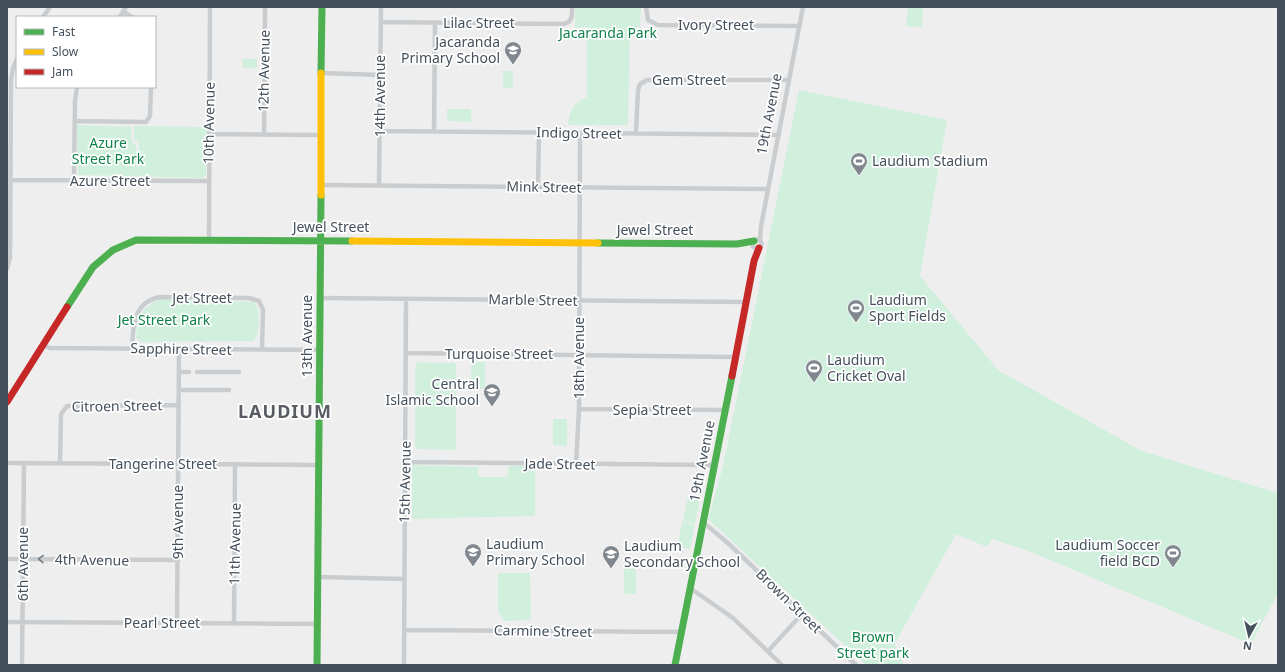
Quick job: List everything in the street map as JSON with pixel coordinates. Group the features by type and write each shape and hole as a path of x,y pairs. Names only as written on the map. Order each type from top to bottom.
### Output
{"street":[{"path":"44,16 50,7"},
{"name":"10th Avenue","path":"209,240 210,7"},
{"name":"12th Avenue","path":"264,135 265,7"},
{"name":"13th Avenue","path":"317,665 319,577 318,465 322,7"},
{"name":"14th Avenue","path":"379,185 381,7"},
{"name":"Lilac Street","path":"381,22 563,24 570,22 572,7"},
{"name":"Ivory Street","path":"646,7 648,20 658,25 800,26"},
{"name":"19th Avenue","path":"677,665 681,632 803,7"},
{"path":"434,132 435,23"},
{"path":"7,269 10,258 11,80 16,61"},
{"path":"322,73 380,75"},
{"name":"Gem Street","path":"636,133 638,90 640,84 647,80 789,80"},
{"path":"74,181 77,88"},
{"path":"75,122 146,122 150,115 151,88"},
{"name":"Indigo Street","path":"380,131 779,134"},
{"path":"538,187 539,132"},
{"name":"18th Avenue","path":"576,464 579,409 580,133"},
{"path":"210,134 321,135"},
{"name":"Azure Street","path":"11,180 209,181"},
{"name":"Mink Street","path":"320,184 768,189"},
{"name":"Jewel Street","path":"8,398 94,267 110,252 136,240 756,244"},
{"name":"Jet Street","path":"132,349 134,318 141,307 151,300 160,297 249,298 259,301 262,308 262,350"},
{"name":"Marble Street","path":"320,298 746,302"},
{"name":"15th Avenue","path":"404,665 406,299"},
{"name":"Sapphire Street","path":"43,345 50,348 320,350"},
{"name":"9th Avenue","path":"177,623 179,349"},
{"name":"Turquoise Street","path":"406,354 579,354 735,357"},
{"path":"179,372 189,372"},
{"path":"197,372 239,372"},
{"path":"179,390 229,390"},
{"name":"Citroen Street","path":"60,463 61,414 67,406 179,405"},
{"name":"Sepia Street","path":"579,409 725,410"},
{"name":"Jade Street","path":"406,462 714,465"},
{"name":"Tangerine Street","path":"7,463 318,465"},
{"name":"6th Avenue","path":"22,665 24,463"},
{"name":"11th Avenue","path":"234,624 235,464"},
{"name":"Brown Street","path":"703,522 856,665"},
{"name":"4th Avenue","path":"7,559 178,560"},
{"path":"319,577 404,579"},
{"path":"690,588 724,610 782,665"},
{"path":"768,651 802,614"},
{"name":"Pearl Street","path":"7,622 318,624"},
{"name":"Carmine Street","path":"405,630 681,632"}],"green space":[{"name":"Jacaranda Park","path":"575,7 641,7 640,27 630,28 628,125 568,125 570,115 575,105 587,97 587,27 575,28"},
{"path":"908,7 923,7 922,27 906,26"},
{"path":"242,59 257,59 257,68 243,68"},
{"path":"503,71 513,71 513,88 503,88"},
{"name":"Laudium Sport Fields","path":"799,90 947,120 920,276 998,370 1142,451 1278,493 1278,593 1251,644 1026,550 992,539 987,547 956,534 895,643 897,652 904,665 866,665 708,519 723,466"},
{"path":"447,109 471,109 471,122 447,121"},
{"name":"Azure Street Park","path":"77,125 131,127 132,143 136,144 138,171 139,141 134,140 134,126 207,127 206,176 201,178 78,175"},
{"name":"Jet Street Park","path":"159,299 255,302 259,316 258,332 254,341 140,342 136,337 141,314 143,310"},
{"path":"417,362 456,363 456,450 417,449 415,446 415,367"},
{"path":"471,362 485,362 485,389 471,389"},
{"path":"553,419 567,419 567,446 553,445"},
{"path":"412,465 478,467 479,477 507,477 509,466 535,466 535,516 412,519"},
{"path":"688,497 700,499 695,524 683,521"},
{"path":"682,522 695,525 690,549 677,547"},
{"path":"624,568 636,569 636,594 624,594"},
{"path":"498,573 530,573 531,620 504,621 498,612"}],"traffic: fast":[{"path":"321,73 322,7"},
{"path":"317,665 321,195"},
{"path":"67,307 93,267 113,250 136,240 352,241"},
{"path":"598,243 737,244 754,241"},
{"path":"675,665 732,376"}],"traffic: slow":[{"path":"321,73 321,195"},
{"path":"352,241 598,243"}],"traffic: jam":[{"path":"732,376 754,261 759,248"},
{"path":"7,402 67,307"}],"place":[{"name":"Jacaranda Primary School","path":"513,65"},
{"name":"Laudium Stadium","path":"859,176"},
{"name":"Laudium Sport Fields","path":"856,323"},
{"name":"Laudium Cricket Oval","path":"814,383"},
{"name":"Central Islamic School","path":"492,407"},
{"name":"Laudium Primary School","path":"473,567"},
{"name":"Laudium Soccer field BCD","path":"1173,568"},
{"name":"Laudium Secondary School","path":"611,569"}],"district":[{"name":"LAUDIUM","path":"285,412"}],"park label":[{"name":"Brown Street park","path":"873,646"}]}
